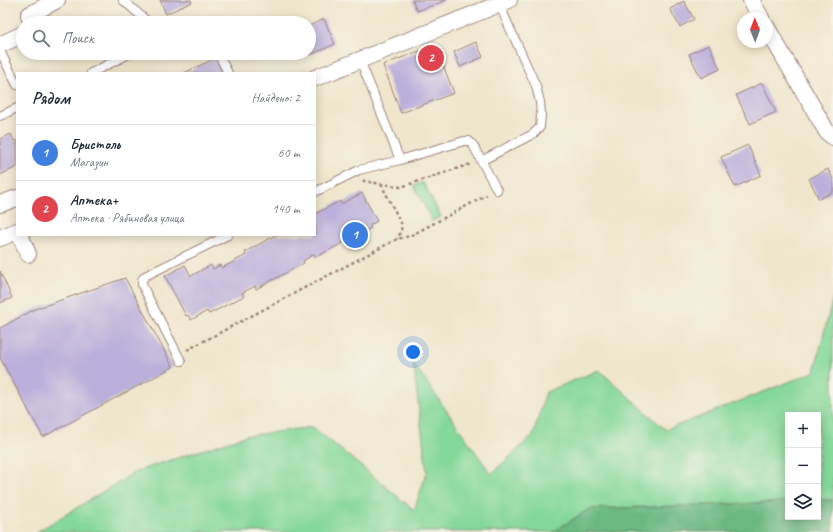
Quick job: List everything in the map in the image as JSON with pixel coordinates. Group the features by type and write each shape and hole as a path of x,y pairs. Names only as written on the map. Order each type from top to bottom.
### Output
{"street":[{"path":"30,16 29,14 57,0"},
{"path":"751,0 758,12"},
{"path":"316,78 504,2"},
{"path":"0,45 16,37"},
{"path":"773,38 827,132 833,137"},
{"path":"0,204 16,198"},
{"path":"0,238 16,231"},
{"path":"20,236 28,254"}],"lane":[{"path":"123,0 141,16"},
{"path":"481,161 533,134 540,127 540,102 536,86 504,2"},
{"path":"0,51 16,82"},
{"path":"93,72 117,60"},
{"path":"222,60 228,72"},
{"path":"360,60 400,160"},
{"path":"0,116 16,108"},
{"path":"316,192 359,170 400,160 464,141 473,144 497,190"},
{"path":"179,358 142,285 142,280 145,276 226,236"}],"path":[{"path":"359,170 364,181 402,187 472,164"},
{"path":"381,184 401,223 402,229 397,239"},
{"path":"179,358 397,239 410,236 480,199"}],"green space":[{"path":"423,182 441,217 432,221 414,186"},
{"path":"833,297 833,500 821,500 821,412 785,412 785,502 589,509 553,532 37,532 137,471 245,436 313,427 414,510 427,472 413,363 491,474 533,435 546,392 599,370 666,430 814,372"},
{"path":"821,500 833,500 833,532 553,532 589,509 785,502 785,520 821,520"}],"building":[{"path":"160,0 191,0 192,2 166,14"},
{"path":"412,0 447,0 417,11"},
{"path":"684,1 694,19 680,27 670,9"},
{"path":"324,19 335,44 316,52 316,23"},
{"path":"476,42 483,57 460,67 454,52"},
{"path":"435,45 454,93 401,113 383,65"},
{"path":"709,45 720,69 701,78 689,54"},
{"path":"212,60 217,60 223,72 186,72"},
{"path":"762,83 776,112 750,124 736,95"},
{"path":"11,134 14,141 16,140 16,167 0,175 0,139"},
{"path":"748,145 761,175 735,187 721,157"},
{"path":"828,169 833,179 833,192 819,199 809,179"},
{"path":"362,193 377,221 370,225 371,228 316,257 314,254 303,261 304,263 256,289 255,286 242,293 244,296 209,314 207,311 191,320 188,315 186,316 165,276 185,265 191,276 211,265 213,269 220,265 222,268 246,255 245,252 274,236 316,236 316,213 340,201 341,204"},
{"path":"0,271 12,298 0,303"},
{"path":"125,278 173,367 43,437 0,358 0,328 35,309"}],"place":[{"name":"Аптека+","path":"431,58"},
{"name":"Бристоль","path":"355,235"}]}
